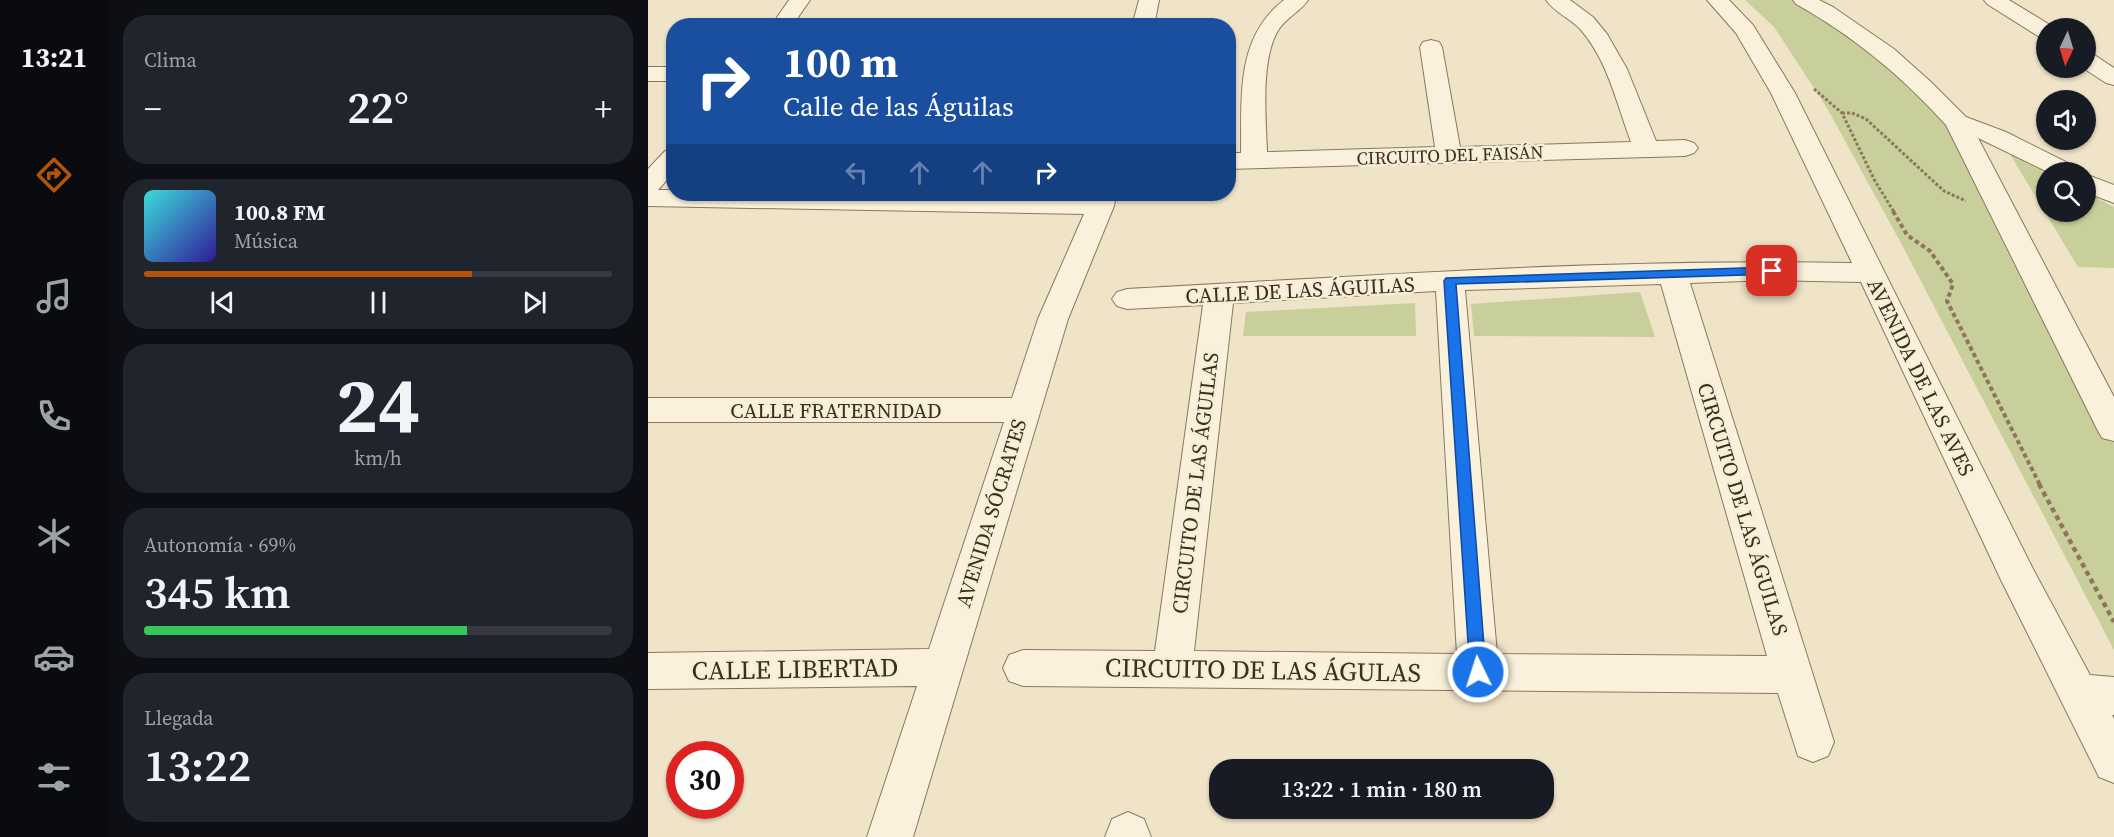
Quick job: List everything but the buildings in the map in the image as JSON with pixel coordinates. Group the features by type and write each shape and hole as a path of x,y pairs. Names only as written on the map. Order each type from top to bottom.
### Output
{"street":[{"path":"787,18 800,0"},
{"path":"1145,18 1149,0"},
{"path":"1254,161 1254,125 1260,48 1272,23 1298,0"},
{"path":"1556,0 1590,27 1603,48 1646,149"},
{"name":"AVENIDA DE LAS AVES","path":"1717,0 1745,30 1783,93 2020,579 2097,695 2114,762"},
{"path":"1994,0 2036,25"},
{"path":"1810,1 1891,57 1923,85 1957,122 2114,429"},
{"path":"1431,47 1449,155"},
{"path":"2096,66 2114,78"},
{"path":"648,74 666,74"},
{"path":"1957,122 1996,136 2047,162"},
{"name":"CIRCUITO DEL FAISÁN","path":"1236,161 1685,148"},
{"path":"648,185 666,165"},
{"path":"2096,187 2114,195"},
{"path":"648,198 666,198"},
{"name":"AVENIDA SÓCRATES","path":"890,837 1053,319 1102,201"},
{"name":"CALLE DE LAS ÁGUILAS","path":"1127,299 1450,281 1772,271 1870,273"},
{"name":"CIRCUITO DE LAS ÁGUILAS","path":"1673,275 1813,742"},
{"path":"1450,281 1478,672"},
{"name":"CIRCUITO DE LAS ÁGUILAS","path":"1172,670 1219,295"},
{"name":"CALLE FRATERNIDAD","path":"648,410 1023,410"},
{"name":"CALLE LIBERTAD","path":"648,671 943,667"},
{"name":"CIRCUITO DE LAS ÁGULAS","path":"1023,668 1792,675"}],"path":[{"path":"1811,83 1816,92 1842,113 1875,181 1907,235 1930,251 1953,284 1947,301 1967,344 2036,480 2114,622"},
{"path":"1842,113 1852,113 1866,119 1944,191 1974,204"}],"green space":[{"path":"1745,0 1797,0 1933,91 2114,421 2114,650 1902,245 1827,108 1774,27"},
{"path":"2008,151 2036,166 2036,197"},
{"path":"2096,198 2114,207 2114,268 2078,267 2051,222 2096,222"},
{"path":"1640,292 1655,337 1474,336 1471,304"},
{"path":"1415,303 1416,336 1243,336 1246,312"}],"route":[{"path":"1478,672 1450,281 1772,271"}]}
